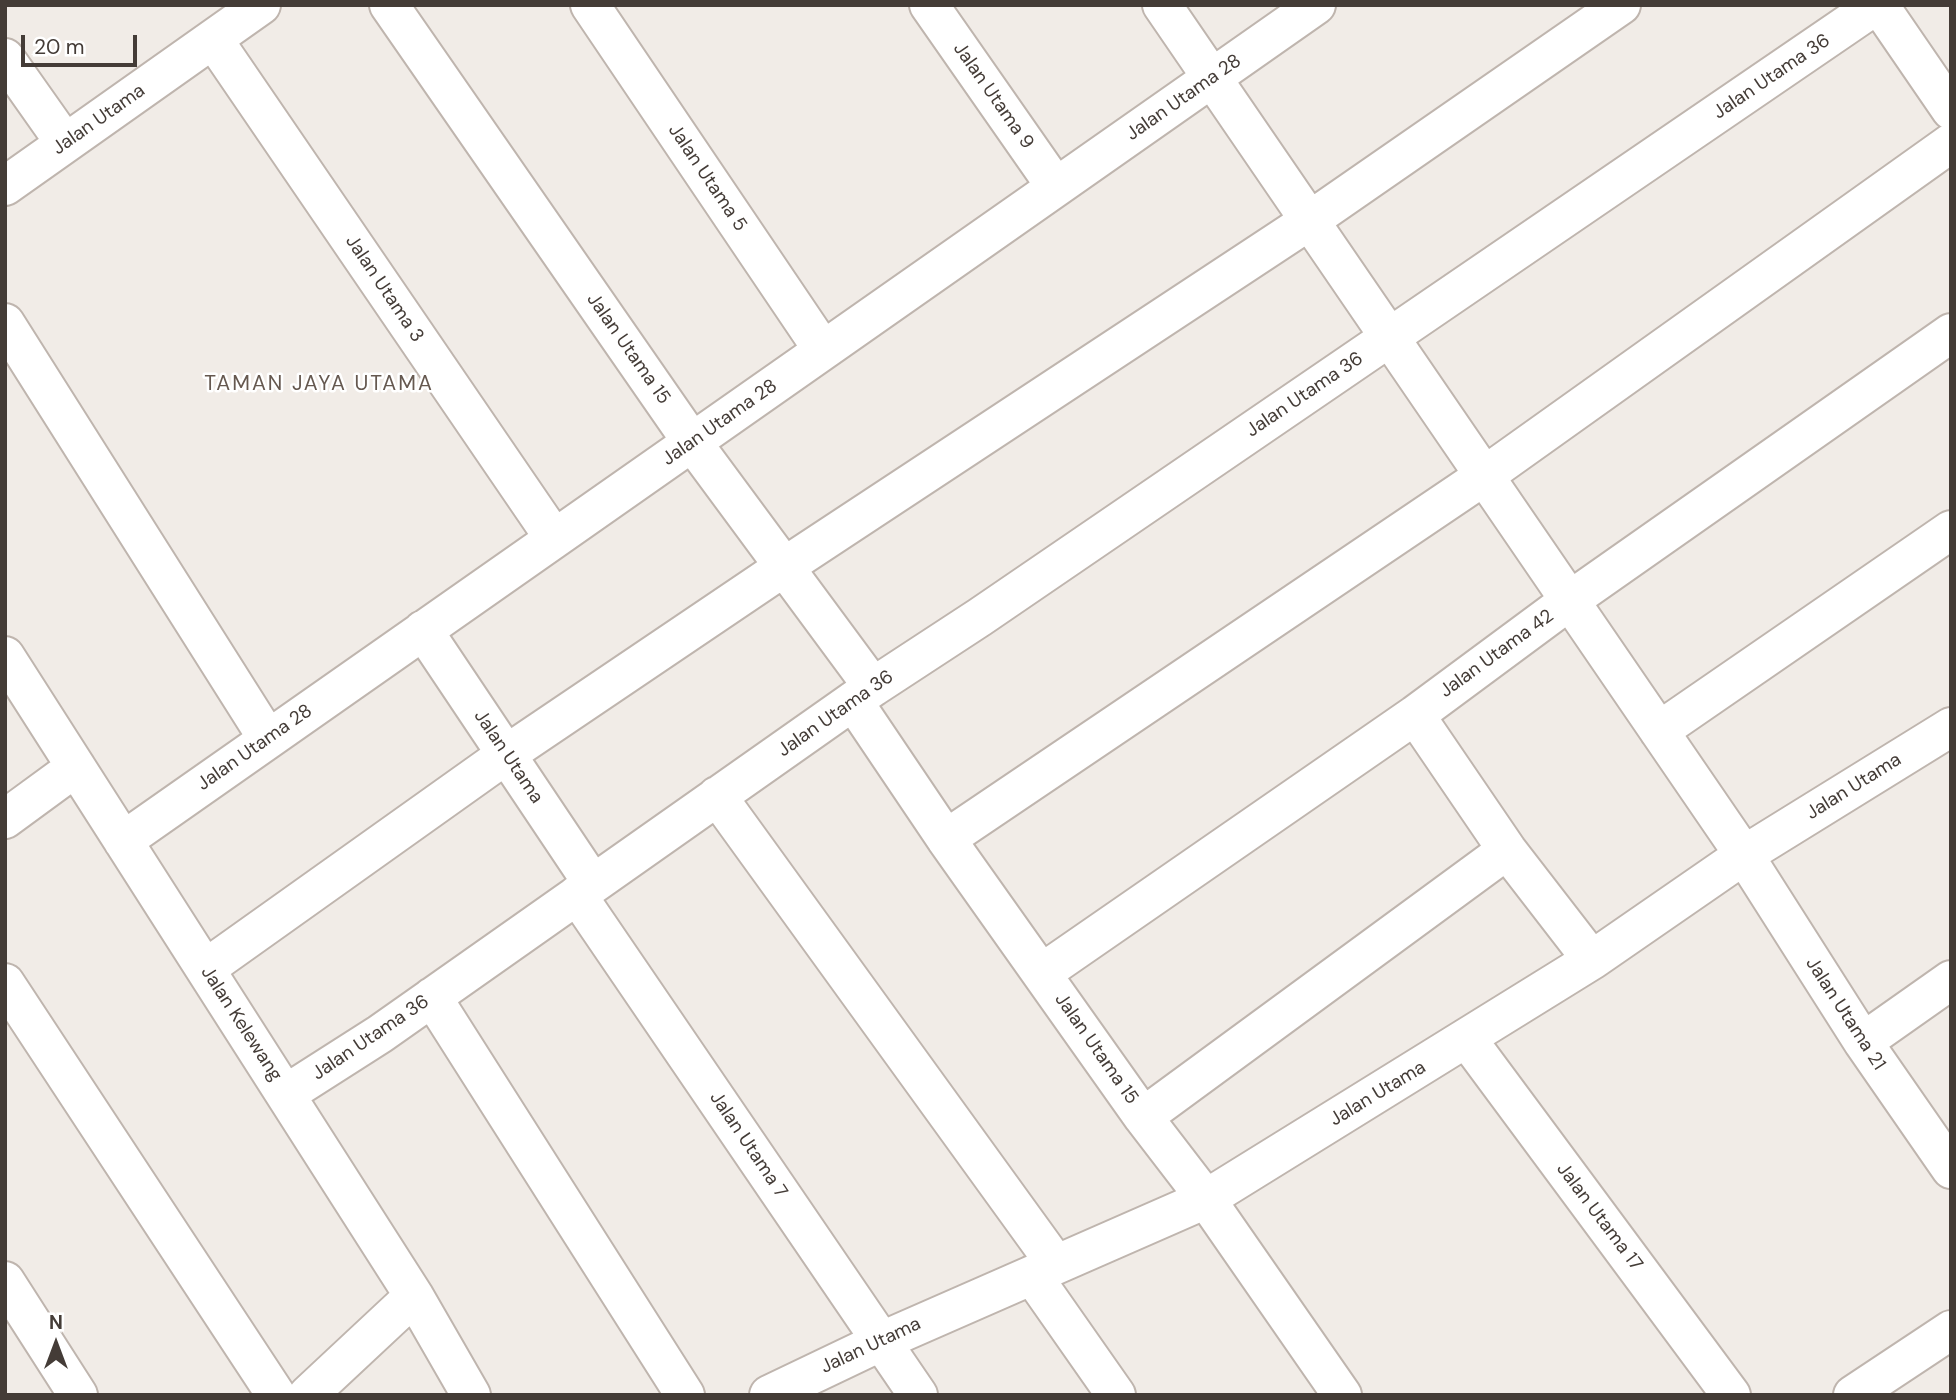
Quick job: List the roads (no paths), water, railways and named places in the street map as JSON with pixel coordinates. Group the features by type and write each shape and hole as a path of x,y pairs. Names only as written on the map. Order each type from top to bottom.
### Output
{"street":[{"name":"Jalan Utama","path":"5,186 261,5"},
{"name":"Jalan Utama 15","path":"389,5 692,442 784,567 863,694 946,839 1143,1116 1206,1199 1342,1395"},
{"name":"Jalan Utama 5","path":"590,5 823,350"},
{"name":"Jalan Utama 9","path":"929,5 1056,187"},
{"path":"1162,5 1744,855"},
{"name":"Jalan Utama 28","path":"124,841 1316,5"},
{"path":"205,969 507,754 784,567 1310,221 1621,5"},
{"path":"1878,5 1951,110"},
{"name":"Jalan Utama 36","path":"285,1094 432,997 863,694 1878,5"},
{"name":"Jalan Utama 3","path":"213,39 554,538"},
{"path":"5,58 65,143"},
{"path":"946,839 1484,476 1951,143"},
{"path":"5,323 268,740"},
{"name":"Jalan Utama 42","path":"1042,973 1415,715 1569,601 1951,333"},
{"path":"1659,731 1951,530"},
{"name":"Jalan Utama","path":"423,630 507,754 585,890"},
{"name":"Jalan Kelewang","path":"5,656 414,1296 471,1395"},
{"path":"1415,715 1507,850 1592,960"},
{"name":"Jalan Utama","path":"769,1395 882,1341 1206,1199 1592,960 1744,855 1951,727"},
{"path":"5,818 76,767"},
{"path":"717,796 1043,1269 1115,1395"},
{"path":"1143,1116 1507,850"},
{"name":"Jalan Utama 21","path":"1744,855 1863,1042 1949,1162"},
{"name":"Jalan Utama 7","path":"585,890 918,1395"},
{"path":"1863,1042 1951,980"},
{"path":"5,983 276,1395"},
{"path":"432,997 685,1395"},
{"name":"Jalan Utama 17","path":"1467,1039 1731,1395"},
{"path":"5,1281 78,1395"},
{"path":"308,1395 414,1296"},
{"path":"1853,1395 1951,1330"}],"district":[{"name":"TAMAN JAYA UTAMA","path":"319,384"}]}
